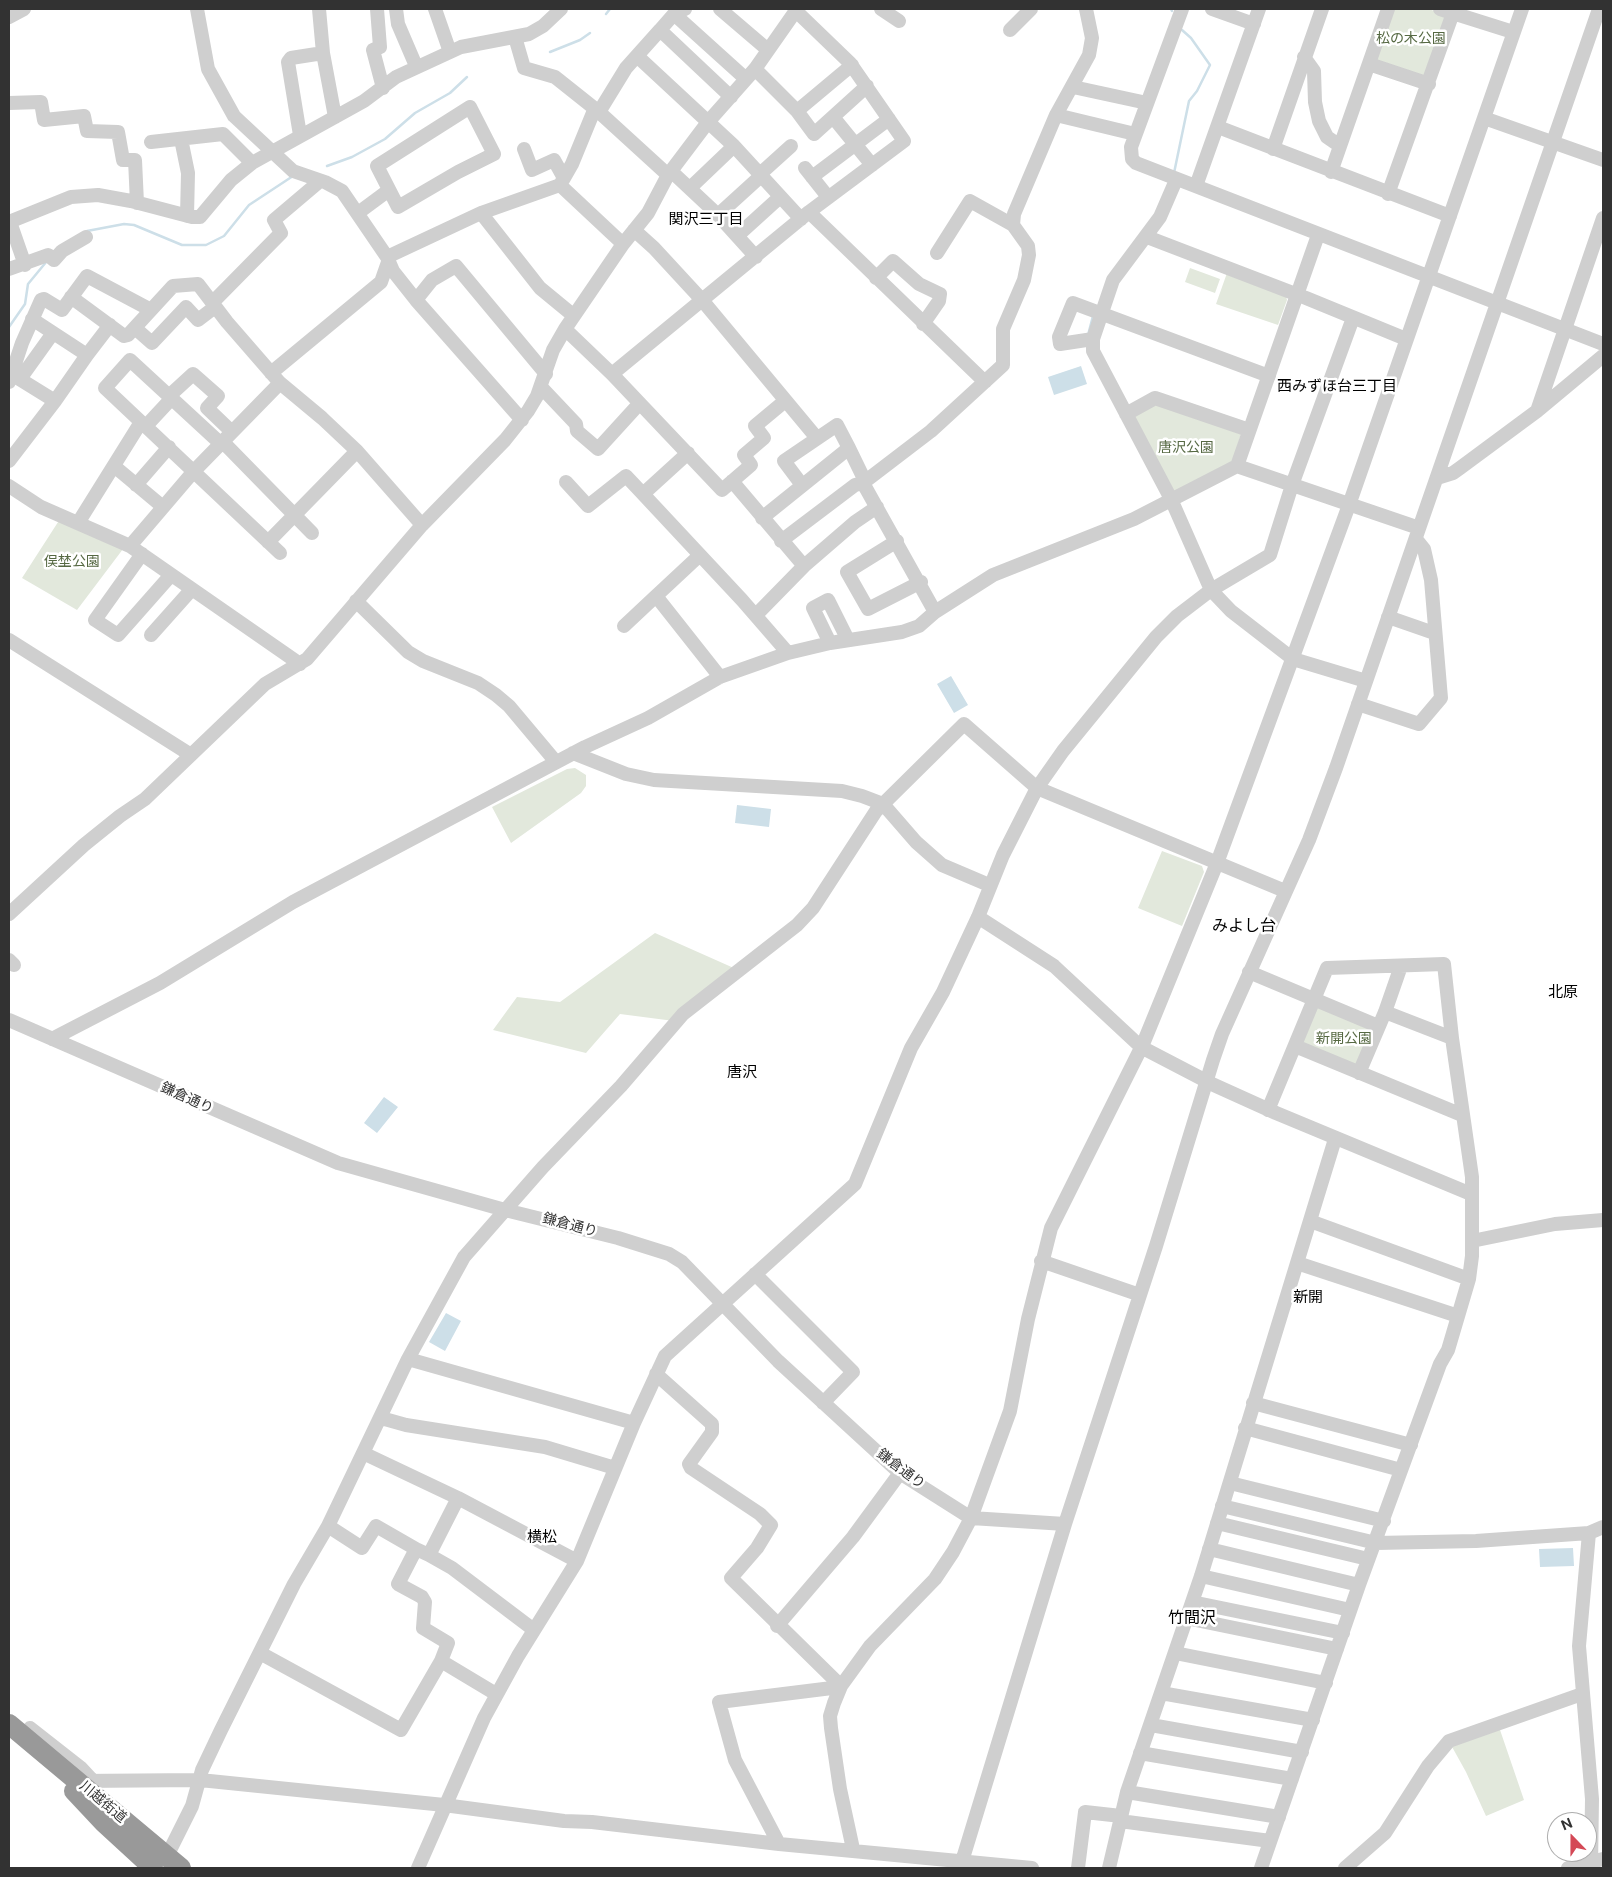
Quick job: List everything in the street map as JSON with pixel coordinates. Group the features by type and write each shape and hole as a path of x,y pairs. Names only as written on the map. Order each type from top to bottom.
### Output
{"highway":[{"name":"川越街道","path":"21,1729 86,1781 166,1865"},
{"name":"川越街道","path":"21,1729 104,1823 166,1865"}],"street":[{"path":"9,17 24,9"},
{"path":"197,9 208,69 227,106 244,126 293,171 342,191 416,300 522,420"},
{"path":"319,9 323,53 335,118"},
{"path":"377,9 380,47 373,50 383,88"},
{"path":"396,9 398,24 416,66"},
{"path":"435,9 450,52"},
{"path":"25,265 9,222 71,197 98,195 187,216 200,217 231,180 252,163 300,135 335,118 383,88 396,77 416,66 468,45 515,37 537,30 561,9"},
{"path":"720,9 768,50"},
{"path":"881,9 899,21"},
{"path":"1010,30 1031,9"},
{"path":"1013,225 1014,214 1056,116 1086,65 1092,38 1086,9"},
{"path":"1212,9 1254,24"},
{"path":"1196,186 1259,9"},
{"path":"1272,149 1322,9"},
{"path":"1331,172 1388,9"},
{"path":"1440,9 1513,32"},
{"path":"853,1849 840,1789 830,1716 840,1687 870,1646 935,1579 953,1552 971,1518 1010,1411 1041,1261 1051,1228 1068,1190 1092,1148 1141,1047 1217,863 1349,505 1522,9"},
{"path":"961,1864 1065,1524 1140,1295 1222,1034 1309,840 1418,534 1599,9"},
{"path":"9,914 84,845 145,799 264,684 307,659 422,525 488,459 522,420 543,381 554,350 565,329 623,244 648,213 669,173 708,122 750,74 796,10 840,51 852,65 904,141 805,215 612,374"},
{"path":"1180,10 1131,147 1132,159 1140,166 1603,344"},
{"path":"130,546 276,378 381,282 388,259 480,213 562,182 597,110 626,68 679,12 797,112 814,134 867,86"},
{"path":"1388,194 1453,13"},
{"path":"660,30 731,97"},
{"path":"515,37 524,68 556,77 597,110 669,173 690,188 756,257"},
{"path":"300,135 288,62 291,58 323,53"},
{"path":"637,56 734,146 780,197 805,215 876,278 985,382"},
{"path":"1304,57 1314,71 1315,102 1319,121 1327,137 1340,146"},
{"path":"1369,64 1429,84"},
{"path":"797,112 852,65"},
{"path":"1073,87 1147,103"},
{"path":"9,103 41,102 44,120 84,116 87,131 118,132 123,160 136,160 137,203"},
{"path":"470,107 494,154 458,172 398,207 389,190 377,166 470,107"},
{"path":"1056,116 1135,134"},
{"path":"833,117 872,165"},
{"path":"828,197 809,172 855,144 889,118"},
{"path":"1484,118 1603,160"},
{"path":"1218,128 1450,216"},
{"path":"150,142 223,134 252,163"},
{"path":"181,139 188,173 187,216"},
{"path":"690,188 734,146"},
{"path":"718,216 791,146"},
{"path":"524,149 532,170 554,160 562,182 623,244"},
{"path":"1173,179 1160,217 1114,280 1097,312 1089,339 1093,351 1171,499 1211,590 1231,611 1294,658 1366,681"},
{"path":"135,328 152,343 186,307 198,320 281,233 274,220 320,181"},
{"path":"358,213 389,190"},
{"path":"737,236 780,197"},
{"path":"782,541 854,485 864,482 931,431 1003,365 1003,330 1024,280 1029,255 1028,246 1013,225 970,201 937,254"},
{"path":"480,213 540,288 574,316"},
{"path":"1537,411 1603,218"},
{"path":"634,230 702,300 816,437"},
{"path":"52,1039 160,983 274,912 572,753 648,718 720,677 788,653 830,643 902,632 919,626 935,612 993,575 1109,530 1237,466 1318,235"},
{"path":"9,269 50,257 54,260 62,251 86,237"},
{"path":"1147,237 1406,339"},
{"path":"876,278 893,261 918,284 940,294 939,301 923,324"},
{"path":"416,300 432,280 456,266 576,424 577,431 598,449 639,404"},
{"path":"13,378 32,319 41,300 44,299 62,310 87,276 151,310"},
{"path":"71,297 124,336 135,328 173,286 198,284 213,305 276,378 357,451 422,525"},
{"path":"1089,339 1060,344 1058,337 1073,303 1269,376"},
{"path":"418,1868 444,1805 496,1694 577,1561 634,1423 665,1356 855,1184 911,1048 943,992 978,917 989,885 1037,788 1063,750 1139,655 1177,616 1211,590 1270,555 1292,485 1352,318"},
{"path":"32,319 87,355"},
{"path":"9,461 110,325"},
{"path":"565,329 612,374 722,490 751,465 744,455 764,438 755,426 785,401"},
{"path":"13,378 53,333"},
{"path":"1437,478 1453,473 1460,468 1537,411 1603,356"},
{"path":"280,553 106,388 130,360 171,397 224,439 312,533"},
{"path":"78,523 143,424 193,374 218,396 207,408 224,439"},
{"path":"13,378 55,401"},
{"path":"1126,414 1155,398 1249,430"},
{"path":"802,485 784,461 816,437 837,425 877,507 921,582 935,612"},
{"path":"136,485 168,447"},
{"path":"762,518 849,448"},
{"path":"268,542 357,451"},
{"path":"644,494 688,453"},
{"path":"114,466 163,507"},
{"path":"1237,466 1349,505 1418,534 1424,549 1431,580 1441,698 1418,724 1358,704"},
{"path":"566,482 588,506 626,476 756,615 788,653"},
{"path":"732,481 804,566"},
{"path":"9,486 41,507 130,546 300,664"},
{"path":"756,615 804,566 855,522 877,507"},
{"path":"897,541 847,572 868,609 921,582"},
{"path":"142,554 95,620 118,635 171,575"},
{"path":"624,626 700,555"},
{"path":"151,635 192,590"},
{"path":"656,596 720,677"},
{"path":"830,643 813,608 828,600 848,640"},
{"path":"356,601 408,652 423,661 478,683 496,695 508,706 556,762"},
{"path":"1388,617 1434,633"},
{"path":"9,640 191,755"},
{"path":"166,1865 192,1806 202,1770 221,1730 309,1557 328,1526 408,1360 464,1257 505,1210 621,1086 684,1014 798,925 813,908 858,838 883,804 964,724 1037,788 1285,891"},
{"path":"572,753 626,774 654,780 842,791 883,804 916,842 942,865 989,885"},
{"path":"978,917 1054,966 1141,1047 1268,1110 1471,1194"},
{"path":"1261,1868 1368,1559 1384,1522 1440,1364 1448,1350 1469,1279 1472,1242 1472,1177 1462,1116 1444,964 1327,968 1268,1110"},
{"path":"1359,1073 1385,1012 1401,966"},
{"path":"1249,972 1378,1026"},
{"path":"1385,1012 1452,1038"},
{"name":"鎌倉通り","path":"9,1020 338,1163 505,1210 618,1238 669,1254 682,1262 778,1361 900,1472 971,1518 1065,1524"},
{"path":"1295,1046 1462,1116"},
{"path":"1108,1868 1127,1792 1201,1576 1335,1139"},
{"path":"1472,1242 1555,1224 1603,1220"},
{"path":"1310,1222 1469,1279"},
{"path":"1041,1261 1140,1295"},
{"path":"1297,1263 1458,1316"},
{"path":"755,1274 852,1372 823,1403"},
{"path":"408,1360 634,1423"},
{"path":"656,1374 712,1424 712,1432 689,1464 691,1468 770,1522 771,1525 756,1548 731,1578 840,1687"},
{"path":"1253,1403 1411,1445"},
{"path":"380,1418 406,1425 545,1447 615,1468"},
{"path":"1245,1428 1401,1470"},
{"path":"364,1453 458,1498 577,1561"},
{"path":"777,1626 853,1538 900,1472"},
{"path":"1230,1483 1384,1522"},
{"path":"260,1653 401,1730 440,1661 448,1643 423,1628 425,1602 422,1597 398,1584 458,1498"},
{"path":"1222,1506 1376,1543 1476,1541 1589,1533 1603,1527"},
{"path":"1217,1523 1368,1559"},
{"path":"328,1526 362,1548 376,1526 452,1568 534,1630"},
{"path":"1568,1868 1595,1863 1592,1799 1579,1646 1589,1533"},
{"path":"1209,1549 1359,1585"},
{"path":"1201,1576 1350,1610"},
{"path":"1192,1602 1343,1633"},
{"path":"1186,1618 1338,1649"},
{"path":"1175,1653 1326,1683"},
{"path":"440,1661 496,1694"},
{"path":"780,1844 735,1760 719,1702 840,1687"},
{"path":"1162,1693 1313,1720"},
{"path":"1345,1868 1385,1833 1428,1766 1449,1741 1582,1694"},
{"path":"1151,1725 1302,1752"},
{"path":"1140,1753 1292,1778"},
{"path":"86,1781 200,1780 444,1805 564,1821 592,1822 780,1844 853,1849 961,1864 1032,1868"},
{"path":"1127,1792 1279,1817"},
{"path":"1078,1868 1086,1812 1120,1819 1270,1841"}],"green space":[{"name":"松の木公園","path":"1392,9 1428,9 1445,14 1447,17 1426,77 1376,63"},
{"path":"1190,268 1220,279 1215,293 1185,282"},
{"path":"1227,273 1286,296 1287,300 1278,325 1216,304"},
{"name":"唐沢公園","path":"1156,402 1242,431 1232,462 1174,493 1130,416"},
{"name":"俣埜公園","path":"60,519 123,549 77,610 22,578"},
{"path":"575,768 586,775 586,786 581,793 511,843 492,807 567,769"},
{"path":"1162,851 1202,866 1204,872 1182,926 1138,908"},
{"path":"655,933 736,969 674,1021 620,1014 586,1053 493,1030 517,997 560,1002"},
{"name":"新開公園","path":"1320,1007 1371,1027 1372,1031 1355,1066 1303,1044 1301,1041 1315,1008"},
{"path":"1499,1727 1524,1800 1486,1816 1466,1772 1451,1745"}],"shaded area":[{"path":"1081,366 1087,384 1054,395 1048,377"},
{"path":"951,676 968,705 954,713 937,684"},
{"path":"737,805 771,809 769,827 735,823"},
{"path":"384,1097 398,1107 377,1133 364,1123"},
{"path":"446,1313 461,1321 445,1351 429,1342"},
{"path":"1573,1548 1574,1566 1540,1567 1539,1549"}],"waterway":[{"path":"606,14 610,9"},
{"path":"1174,173 1189,101 1197,91 1210,65 1191,38 1182,30"},
{"path":"550,52 580,40 590,33"},
{"path":"327,166 352,157 385,139 415,113 450,93 467,77"},
{"path":"87,231 124,224 134,225 182,245 206,245 224,236 249,205 293,176"},
{"path":"9,327 25,304 28,284 47,261"},
{"path":"1088,335 1093,316"}],"district":[{"name":"関沢三丁目","path":"706,219"},
{"name":"西みずほ台三丁目","path":"1337,386"},
{"name":"みよし台","path":"1244,926"},
{"name":"北原","path":"1563,992"},
{"name":"唐沢","path":"742,1072"},
{"name":"新開","path":"1308,1297"},
{"name":"横松","path":"542,1537"},
{"name":"竹間沢","path":"1192,1618"}]}
